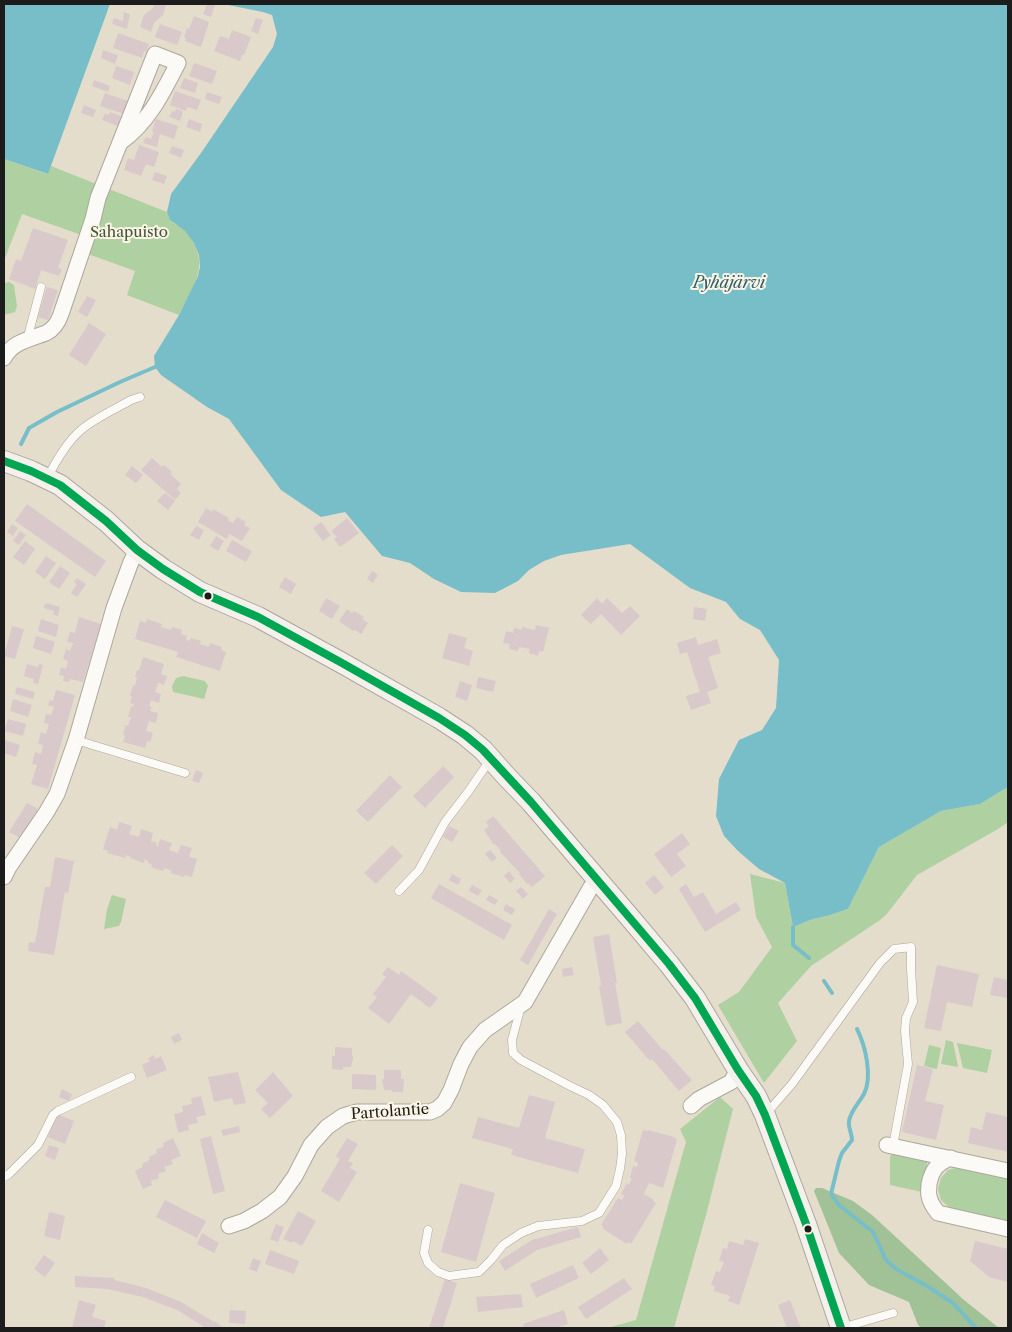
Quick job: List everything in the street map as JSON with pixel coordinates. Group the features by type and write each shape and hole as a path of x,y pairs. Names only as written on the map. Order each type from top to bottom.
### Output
{"street":[{"path":"4,358 8,350 14,345 51,331 58,321 93,219 98,198 122,142 155,54 178,62 160,97 142,124 122,142"},
{"path":"4,461 60,484 163,569 200,592 258,617 342,662 439,718 465,735 491,759 531,802 669,964 695,998 738,1070 756,1096 806,1224 841,1328"},
{"path":"4,877 57,794 76,740 114,608 131,562 138,550"},
{"name":"Partolantie","path":"228,1226 244,1221 280,1197 295,1176 312,1145 327,1127 343,1116 357,1112 430,1112 444,1104 460,1064 470,1047 485,1030 525,1002 591,887 599,882"},
{"path":"691,1106 699,1099 731,1082 738,1070"},
{"path":"892,1143 1008,1171"},
{"path":"951,1158 941,1162 931,1174 928,1190 929,1196 938,1213 1008,1229"}],"lane":[{"path":"26,340 41,286"},
{"path":"47,478 57,460 82,430 131,400 140,397"},
{"path":"76,740 184,773"},
{"path":"399,891 419,870 445,822 491,759"},
{"path":"765,1115 792,1084 880,963 894,949 911,947 913,1002 906,1018 905,1031 908,1064 892,1143"},
{"path":"428,1230 424,1253 428,1263 438,1272 449,1276 479,1272 503,1245 521,1233 538,1226 582,1221 599,1213 616,1186 622,1154 621,1135 616,1122 603,1105 589,1095 521,1060 513,1053 512,1040 522,1004"},
{"path":"4,1177 38,1145 53,1115 58,1111 131,1077"},
{"path":"841,1328 893,1313"}],"green space":[{"name":"Sahapuisto","path":"4,159 47,174 51,166 167,212 173,222 190,237 199,257 198,274 179,315 127,295 135,271 88,254 93,239 22,214 4,261"},
{"path":"9,282 14,285 17,306 15,312 4,315 4,283"},
{"path":"183,676 205,681 208,686 204,699 173,692 172,686 176,678"},
{"path":"1008,787 1008,822 917,875 886,915 811,966 778,1003 797,1041 764,1083 718,1005 739,992 772,947 756,917 750,874 785,883 793,927 848,909 879,847 941,811 980,804"},
{"path":"112,895 126,899 121,922 119,926 104,929 107,909"},
{"path":"946,1040 953,1042 958,1067 941,1064"},
{"path":"957,1043 992,1050 987,1073 963,1068"},
{"path":"929,1045 941,1048 937,1069 924,1066"},
{"path":"720,1097 733,1109 706,1215 674,1328 607,1328 636,1320 686,1142 680,1129"},
{"path":"893,1152 928,1159 922,1192 890,1185 890,1157"},
{"path":"959,1167 1008,1177 1008,1221 950,1208 941,1200 938,1189 941,1178 948,1170"},
{"path":"816,1188 822,1188 853,1201 872,1215 964,1300 999,1328 921,1328 909,1302 869,1285 839,1253 814,1191"}],"water":[{"path":"4,4 110,4 48,174 4,159"},
{"name":"Pyhäjärvi","path":"223,4 1008,4 1008,787 980,804 941,811 879,847 848,909 793,927 785,883 759,869 738,851 724,836 716,816 719,779 739,740 762,730 776,708 779,660 760,630 740,619 726,602 690,588 630,544 561,555 544,561 529,570 518,581 495,593 461,592 434,579 410,563 382,556 345,512 321,517 281,490 229,419 207,407 161,375 155,367 154,356 179,315 198,276 200,267 199,255 194,243 185,231 170,220 167,212 171,194 273,47 277,34 272,15"}],"building":[{"path":"154,4 166,5 163,15 154,23 151,32 140,27 144,15 153,8"},
{"path":"207,4 215,5 211,17 203,14"},
{"path":"124,12 130,14 127,29 112,24 114,18 123,21"},
{"path":"194,16 209,22 201,47 185,41 186,38 184,37"},
{"path":"256,18 263,20 258,34 251,31"},
{"path":"160,24 182,32 177,45 155,37"},
{"path":"232,30 251,37 240,61 214,51 220,36 229,39"},
{"path":"118,33 149,44 142,58 113,48"},
{"path":"103,50 118,55 115,64 101,58"},
{"path":"194,63 217,71 212,84 189,76"},
{"path":"116,66 134,72 130,85 112,78"},
{"path":"184,78 198,83 195,93 180,88"},
{"path":"94,80 110,86 108,92 92,86"},
{"path":"175,91 201,100 197,110 187,107 186,111 170,105"},
{"path":"207,92 222,97 219,104 205,99"},
{"path":"105,93 128,101 124,114 100,106"},
{"path":"84,105 96,110 93,117 81,113"},
{"path":"176,109 183,111 180,121 169,117 172,111 175,112"},
{"path":"110,112 121,116 118,126 102,120 105,113 109,115"},
{"path":"156,119 178,126 174,139 160,134 157,147 143,143 146,137 151,139"},
{"path":"189,119 202,124 200,132 186,127"},
{"path":"139,145 159,152 154,167 146,164 141,176 124,170 128,158 134,160"},
{"path":"172,146 184,150 181,158 169,153"},
{"path":"155,172 167,176 164,184 152,180"},
{"path":"33,228 68,240 58,268 62,269 59,276 41,270 35,289 9,279 16,259 21,261"},
{"path":"47,287 58,290 48,320 38,317"},
{"path":"87,296 96,300 87,317 78,312"},
{"path":"89,323 106,334 86,366 69,355"},
{"path":"152,458 162,467 164,465 172,472 170,474 181,484 177,489 181,493 175,500 141,470"},
{"path":"132,466 143,475 136,483 125,475"},
{"path":"165,493 175,501 168,510 157,501"},
{"path":"27,504 106,561 95,577 15,521"},
{"path":"206,508 212,512 213,509 229,518 228,520 233,523 237,517 246,522 244,525 250,528 242,541 229,534 227,539 198,522"},
{"path":"347,518 359,533 340,547 334,539 337,537 331,531"},
{"path":"321,522 331,535 323,541 313,528"},
{"path":"12,524 18,528 13,536 7,532"},
{"path":"196,526 204,530 199,540 190,535"},
{"path":"20,531 26,535 19,545 13,541"},
{"path":"216,536 224,541 218,551 210,546"},
{"path":"232,540 252,551 246,562 226,551"},
{"path":"25,541 35,549 24,565 13,557"},
{"path":"46,556 56,563 45,579 35,572"},
{"path":"60,566 70,573 59,589 49,582"},
{"path":"372,571 378,575 373,583 367,579"},
{"path":"285,577 296,584 291,594 279,587"},
{"path":"77,578 86,584 77,597 71,593 77,584 74,582"},
{"path":"326,598 340,606 332,619 319,611"},
{"path":"597,598 602,604 607,598 622,613 630,606 640,616 621,635 601,614 591,624 581,615"},
{"path":"45,603 60,607 58,616 53,615 54,611 44,608"},
{"path":"694,607 707,609 705,621 693,619"},
{"path":"347,609 364,617 362,619 368,623 361,634 339,621"},
{"path":"79,617 101,624 83,682 70,679 69,682 63,681 64,676 59,675 61,667 66,669 68,661 63,659 66,649 70,651 73,643 67,642 70,632 75,633"},
{"path":"41,619 59,625 56,637 38,631"},
{"path":"147,619 162,624 161,627 171,630 172,627 182,630 181,634 187,636 186,639 190,641 191,638 201,641 200,644 209,647 210,643 222,647 221,650 226,652 220,671 176,657 178,652 135,639 140,621 146,623"},
{"path":"536,625 549,628 543,652 539,651 538,656 529,653 530,649 519,647 518,651 509,649 510,644 503,643 506,631 513,633 514,628 522,630 522,627 535,630"},
{"path":"12,626 24,629 15,659 4,656"},
{"path":"449,633 467,638 464,648 473,651 469,666 442,658"},
{"path":"36,636 55,642 51,654 33,648"},
{"path":"696,637 698,645 717,639 721,653 708,657 718,688 707,692 711,703 691,710 686,696 700,692 687,652 680,654 677,643"},
{"path":"143,657 164,664 161,674 167,676 164,685 158,683 155,692 161,694 159,703 151,700 149,706 152,707 150,711 158,713 156,723 149,721 146,731 153,733 150,742 147,741 145,748 123,742 125,736 123,734 131,717 128,717 131,706 133,707 134,704 130,703 132,696 130,696 133,685 135,686 137,670 139,671"},
{"path":"27,664 38,667 39,664 43,665 38,684 33,683 34,679 24,676"},
{"path":"478,677 496,681 493,692 476,688"},
{"path":"460,681 472,685 467,701 455,697"},
{"path":"17,687 35,692 33,699 15,694"},
{"path":"56,690 75,695 48,789 31,784 37,765 32,764 35,752 41,754 43,745 38,744 41,732 46,734 49,724 44,723 46,714 51,715 54,707 48,705 50,700 53,701"},
{"path":"13,699 32,705 28,717 10,711"},
{"path":"8,719 26,724 23,736 4,731"},
{"path":"4,740 20,745 16,757 4,753"},
{"path":"443,766 454,777 425,808 413,796"},
{"path":"196,770 203,773 199,783 192,781"},
{"path":"390,775 402,787 368,822 356,811"},
{"path":"27,803 38,809 20,838 9,832"},
{"path":"493,816 545,876 532,887 527,884 520,873 494,845 484,830 489,826 486,822"},
{"path":"119,822 132,826 129,834 139,837 141,829 153,833 151,841 157,843 156,846 158,847 160,839 172,843 169,850 178,853 181,845 192,848 189,857 197,859 192,877 171,873 171,870 164,868 163,871 151,867 152,864 148,863 145,859 144,863 126,855 125,858 107,853 108,851 103,849 110,827 117,830"},
{"path":"449,826 459,831 452,842 443,837"},
{"path":"682,833 690,844 677,854 686,866 671,877 654,854"},
{"path":"392,845 403,856 376,884 364,873"},
{"path":"490,850 497,858 492,862 485,854"},
{"path":"55,857 74,861 68,893 65,892 54,955 28,951 29,942 35,943 45,887 50,887"},
{"path":"509,871 515,879 510,883 504,876"},
{"path":"452,874 461,879 458,885 449,880"},
{"path":"654,875 664,887 655,895 645,883"},
{"path":"439,884 512,925 504,940 431,898"},
{"path":"686,884 694,897 703,892 716,914 736,902 741,910 705,932 679,889"},
{"path":"472,885 482,890 478,896 469,891"},
{"path":"521,887 528,894 523,899 516,891"},
{"path":"489,895 498,900 495,905 486,900"},
{"path":"506,904 515,909 512,915 503,910"},
{"path":"549,909 557,914 528,965 520,960"},
{"path":"609,934 622,1023 606,1026 593,937"},
{"path":"937,965 979,974 972,1007 947,1002 941,1031 924,1028"},
{"path":"388,967 399,975 401,971 438,998 430,1008 411,994 389,1024 368,1008 377,997 373,994 386,977 382,974"},
{"path":"572,967 574,975 563,977 562,969"},
{"path":"994,977 1008,980 1008,998 990,995"},
{"path":"638,1021 692,1080 679,1091 652,1059 650,1061 625,1032"},
{"path":"179,1033 182,1040 174,1044 171,1037"},
{"path":"335,1047 352,1048 353,1061 351,1067 343,1067 343,1070 332,1069 332,1056 335,1056"},
{"path":"154,1055 155,1059 161,1056 167,1070 147,1078 142,1065 150,1061 148,1058"},
{"path":"917,1065 933,1069 925,1101 944,1105 936,1140 902,1132"},
{"path":"384,1070 401,1070 401,1079 404,1079 403,1092 384,1090 382,1079 384,1079"},
{"path":"238,1072 246,1103 234,1105 232,1098 214,1102 208,1077"},
{"path":"273,1072 293,1096 270,1118 261,1109 268,1103 255,1090"},
{"path":"352,1074 376,1075 376,1090 352,1089"},
{"path":"62,1089 72,1094 69,1101 59,1097"},
{"path":"529,1095 555,1102 545,1138 585,1149 578,1173 511,1155 513,1149 472,1138 478,1117 519,1128"},
{"path":"201,1096 206,1115 196,1117 198,1123 188,1125 189,1130 178,1133 174,1114 183,1112 182,1106 192,1104 191,1098"},
{"path":"986,1112 1008,1117 1008,1152 968,1143 971,1127 982,1130"},
{"path":"57,1114 74,1121 65,1144 48,1137"},
{"path":"239,1126 240,1132 223,1136 221,1130"},
{"path":"643,1130 674,1137 677,1140 663,1188 649,1183 644,1194 656,1203 631,1244 628,1242 627,1244 603,1229 601,1225 618,1198 622,1200 624,1196 621,1194 632,1178 630,1178 633,1166 637,1167 638,1163 634,1161"},
{"path":"211,1136 225,1191 213,1194 200,1139"},
{"path":"173,1138 181,1156 171,1160 173,1164 164,1167 166,1171 158,1174 159,1178 151,1181 152,1185 143,1189 135,1171 143,1167 142,1164 150,1160 149,1157 157,1153 156,1150 164,1146 163,1143"},
{"path":"347,1138 358,1144 348,1161 353,1163 350,1168 357,1172 339,1202 321,1191 340,1159 336,1156"},
{"path":"49,1145 59,1148 55,1160 45,1156"},
{"path":"460,1183 495,1193 476,1262 441,1252"},
{"path":"165,1200 206,1221 197,1238 156,1217"},
{"path":"298,1211 316,1221 302,1246 293,1241 292,1243 283,1239"},
{"path":"49,1212 65,1216 60,1240 44,1236"},
{"path":"276,1224 284,1227 278,1242 270,1239"},
{"path":"578,1227 581,1237 537,1250 505,1271 499,1261 532,1240"},
{"path":"202,1233 219,1243 214,1253 197,1244"},
{"path":"745,1239 759,1243 739,1305 728,1301 730,1296 714,1291 715,1286 711,1285 716,1271 720,1272 724,1262 719,1261 723,1248 727,1249 729,1241 743,1245"},
{"path":"975,1241 1008,1249 1008,1282 989,1277 970,1261"},
{"path":"600,1248 609,1260 591,1274 582,1263"},
{"path":"270,1250 299,1261 294,1274 265,1264"},
{"path":"44,1255 55,1263 45,1277 34,1269"},
{"path":"253,1258 261,1261 257,1272 249,1269"},
{"path":"573,1265 579,1278 536,1298 530,1284"},
{"path":"75,1276 115,1278 114,1280 146,1288 181,1302 215,1321 223,1328 206,1328 177,1310 143,1297 107,1289 75,1287"},
{"path":"624,1278 632,1289 586,1319 578,1307"},
{"path":"445,1279 457,1283 443,1328 429,1328"},
{"path":"521,1294 523,1307 478,1312 476,1297"},
{"path":"79,1300 96,1305 92,1317 106,1321 104,1328 72,1328"},
{"path":"790,1300 801,1328 787,1328 778,1305"},
{"path":"230,1310 246,1311 245,1324 229,1323"},
{"path":"564,1310 568,1324 556,1328 524,1328 523,1324"}],"waterway":[{"path":"21,444 29,428 57,412 155,367"},
{"path":"793,927 793,945 809,958"},
{"path":"824,981 832,993"},
{"path":"857,1029 863,1043 867,1061 867,1087 850,1117 849,1126 852,1140 842,1153 831,1194 839,1205 873,1232 886,1260 896,1269 953,1303 976,1328"}],"transit line":[{"path":"4,461 60,485 106,521 137,550 200,592 258,617 342,663 439,718 465,735 483,750 531,802 669,964 695,998 738,1070 756,1096 806,1224 841,1328"}]}
